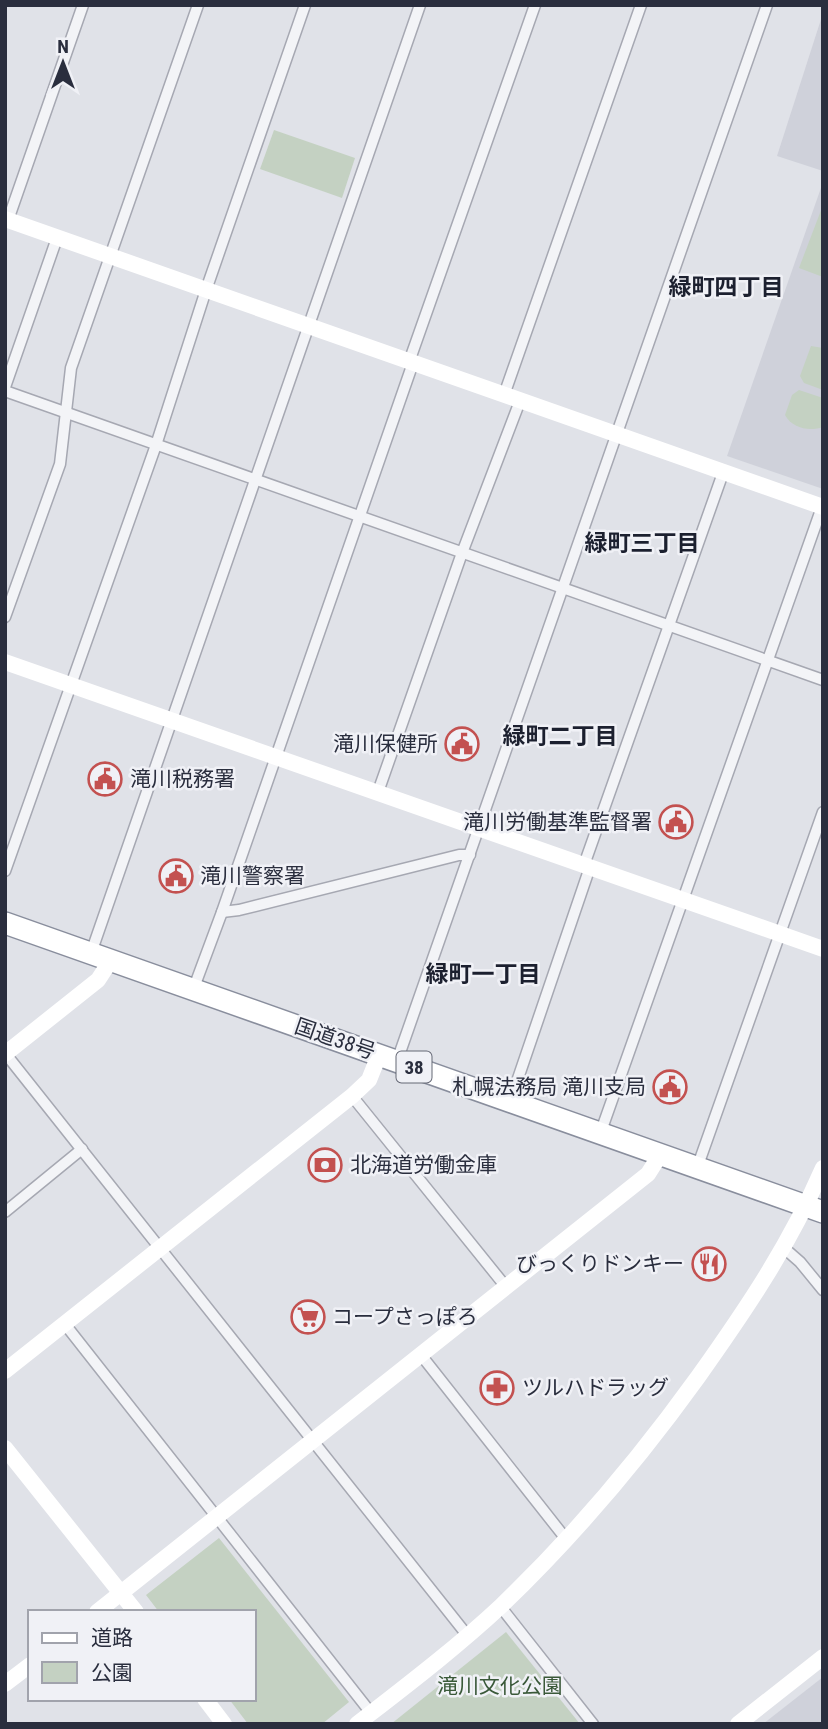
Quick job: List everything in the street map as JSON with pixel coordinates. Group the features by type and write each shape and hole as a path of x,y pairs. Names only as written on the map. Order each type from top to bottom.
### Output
{"highway":[{"name":"国道38号","path":"5,923 814,1209"}],"street":[{"path":"83,5 7,220 822,507 600,1134"},
{"path":"5,617 60,464 71,368 198,5"},
{"path":"5,871 156,445 206,290 305,5"},
{"path":"420,5 172,720 101,957 98,980 5,1054 467,1635"},
{"path":"193,990 360,517 535,5"},
{"path":"378,792 462,553 641,5"},
{"path":"5,1371 352,1096 388,1058 470,855 767,5"},
{"path":"57,238 5,389 64,413 823,680"},
{"path":"509,1102 587,866 723,473"},
{"path":"5,662 823,949"},
{"path":"697,1168 823,812"},
{"path":"222,912 459,855 470,855"},
{"path":"352,1096 506,1287"},
{"path":"5,1212 82,1149"},
{"path":"100,1610 648,1174 660,1155"},
{"path":"357,1724 500,1606 566,1539 649,1444 752,1302 784,1248 814,1209 823,1168"},
{"path":"784,1248 800,1262 823,1290"},
{"path":"64,1323 371,1713"},
{"path":"421,1355 566,1539"},
{"path":"5,1448 134,1610"},
{"path":"500,1606 593,1724"},
{"path":"738,1724 821,1660"},
{"path":"5,1684 28,1667"},
{"path":"207,1701 224,1724"}],"shaded area":[{"path":"823,13 823,171 777,156"},
{"path":"823,182 823,489 727,456"},
{"path":"823,1677 823,1724 763,1724"}],"green space":[{"path":"274,130 355,158 342,198 260,169"},
{"path":"823,205 823,277 799,268"},
{"path":"811,346 823,348 823,390 804,383 800,376"},
{"path":"799,390 823,398 823,427 801,428 785,415 792,395"},
{"path":"219,1538 349,1702 322,1724 248,1724 231,1701 256,1701 256,1610 157,1610 146,1595"},
{"name":"滝川文化公園","path":"506,1632 580,1724 391,1724"}],"place":[{"name":"滝川保健所","path":"462,744"},
{"name":"滝川税務署","path":"105,779"},
{"name":"滝川労働基準監督署","path":"676,822"},
{"name":"滝川警察署","path":"176,876"},
{"name":"札幌法務局 滝川支局","path":"670,1087"},
{"name":"北海道労働金庫","path":"325,1165"},
{"name":"びっくりドンキー","path":"709,1264"},
{"name":"コープさっぽろ","path":"308,1317"},
{"name":"ツルハドラッグ","path":"497,1388"}],"district":[{"name":"緑町四丁目","path":"726,287"},
{"name":"緑町三丁目","path":"642,543"},
{"name":"緑町二丁目","path":"560,736"},
{"name":"緑町一丁目","path":"483,974"}]}
